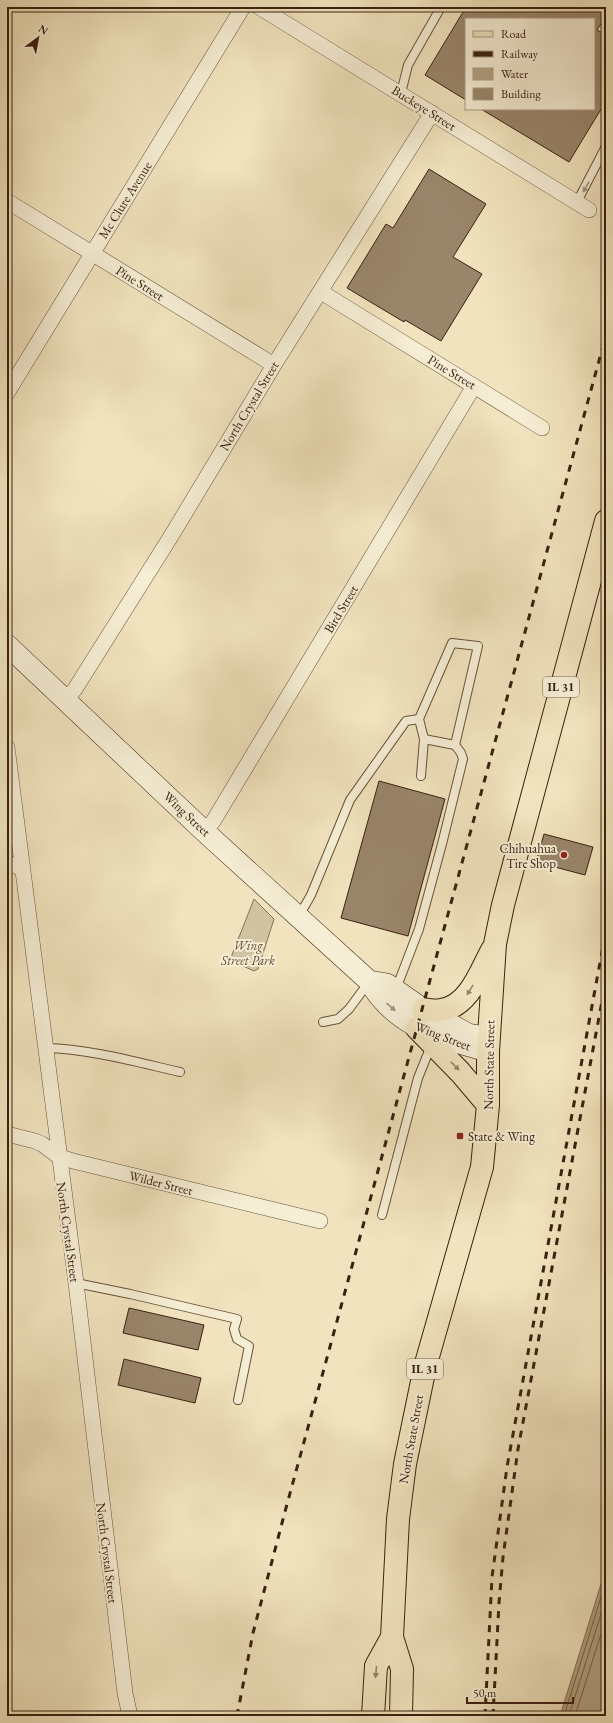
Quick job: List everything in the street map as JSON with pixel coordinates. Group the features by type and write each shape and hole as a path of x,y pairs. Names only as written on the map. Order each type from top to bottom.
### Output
{"main road":[{"name":"North State Street","path":"401,1716 402,1669 392,1637 398,1519 405,1464 425,1367 482,1167 488,1106 488,1045 495,944 503,905 606,521"},
{"path":"488,1106 460,1072 433,1044 420,1019 450,1008 463,1000 471,989 495,944"},
{"name":"North State Street","path":"373,1716 376,1666 392,1637"}],"street":[{"name":"Mc Clure Avenue","path":"7,393 243,7"},
{"name":"Buckeye Street","path":"259,7 583,206"},
{"name":"North Crystal Street","path":"66,700 75,689 173,533 274,365 432,113"},
{"name":"Pine Street","path":"7,201 274,365"},
{"name":"Pine Street","path":"321,292 542,428"},
{"name":"Bird Street","path":"206,832 474,386"},
{"name":"Wing Street","path":"7,645 206,832 370,981 377,996 420,1019 450,1041 488,1045"},
{"name":"North Crystal Street","path":"7,747 14,865 45,1048 58,1156 76,1283 125,1693 130,1716"},
{"name":"Wing Street","path":"370,981 387,984 395,990 420,1019"},
{"name":"Wilder Street","path":"7,1134 42,1144 58,1156 73,1161 320,1221"}],"lane":[{"path":"401,93 408,65 441,7"},
{"path":"583,206 606,146"},
{"path":"421,776 424,739 419,719 452,643 478,646 455,746"},
{"path":"299,916 311,895 350,800 406,721 419,719"},
{"path":"395,990 418,929 455,796 463,759 461,753 455,746 424,739"},
{"path":"323,1022 338,1018 349,1010 370,981"},
{"path":"382,1215 418,1078 433,1044"},
{"path":"45,1048 60,1048 118,1058 180,1072"},
{"path":"76,1283 237,1319 234,1329 237,1339 249,1346 238,1400"}],"green space":[{"name":"Wing Street Park","path":"254,899 274,919 258,969 254,971 230,960"}],"water":[{"path":"606,1568 606,1716 560,1716"}],"building":[{"path":"466,7 606,7 606,16 597,30 606,35 606,101 569,162 483,110 595,110 595,18 465,18 465,99 425,75"},
{"path":"429,169 486,204 453,257 482,274 441,341 405,320 404,322 347,288 386,224 393,228"},
{"path":"379,781 445,799 408,936 341,918"},
{"name":"Chihuahua Tire Shop","path":"544,834 593,847 585,875 536,862"},
{"path":"129,1308 204,1325 198,1350 123,1333"},
{"path":"124,1359 201,1378 195,1403 118,1385"}],"railway":[{"path":"237,1716 253,1633 286,1508 606,335"},
{"path":"485,1716 492,1577 507,1467 606,930"},
{"path":"493,1716 503,1557 518,1449 606,980"}],"place":[{"name":"Chihuahua Tire Shop","path":"564,855"},
{"name":"State & Wing","path":"460,1136"}]}
